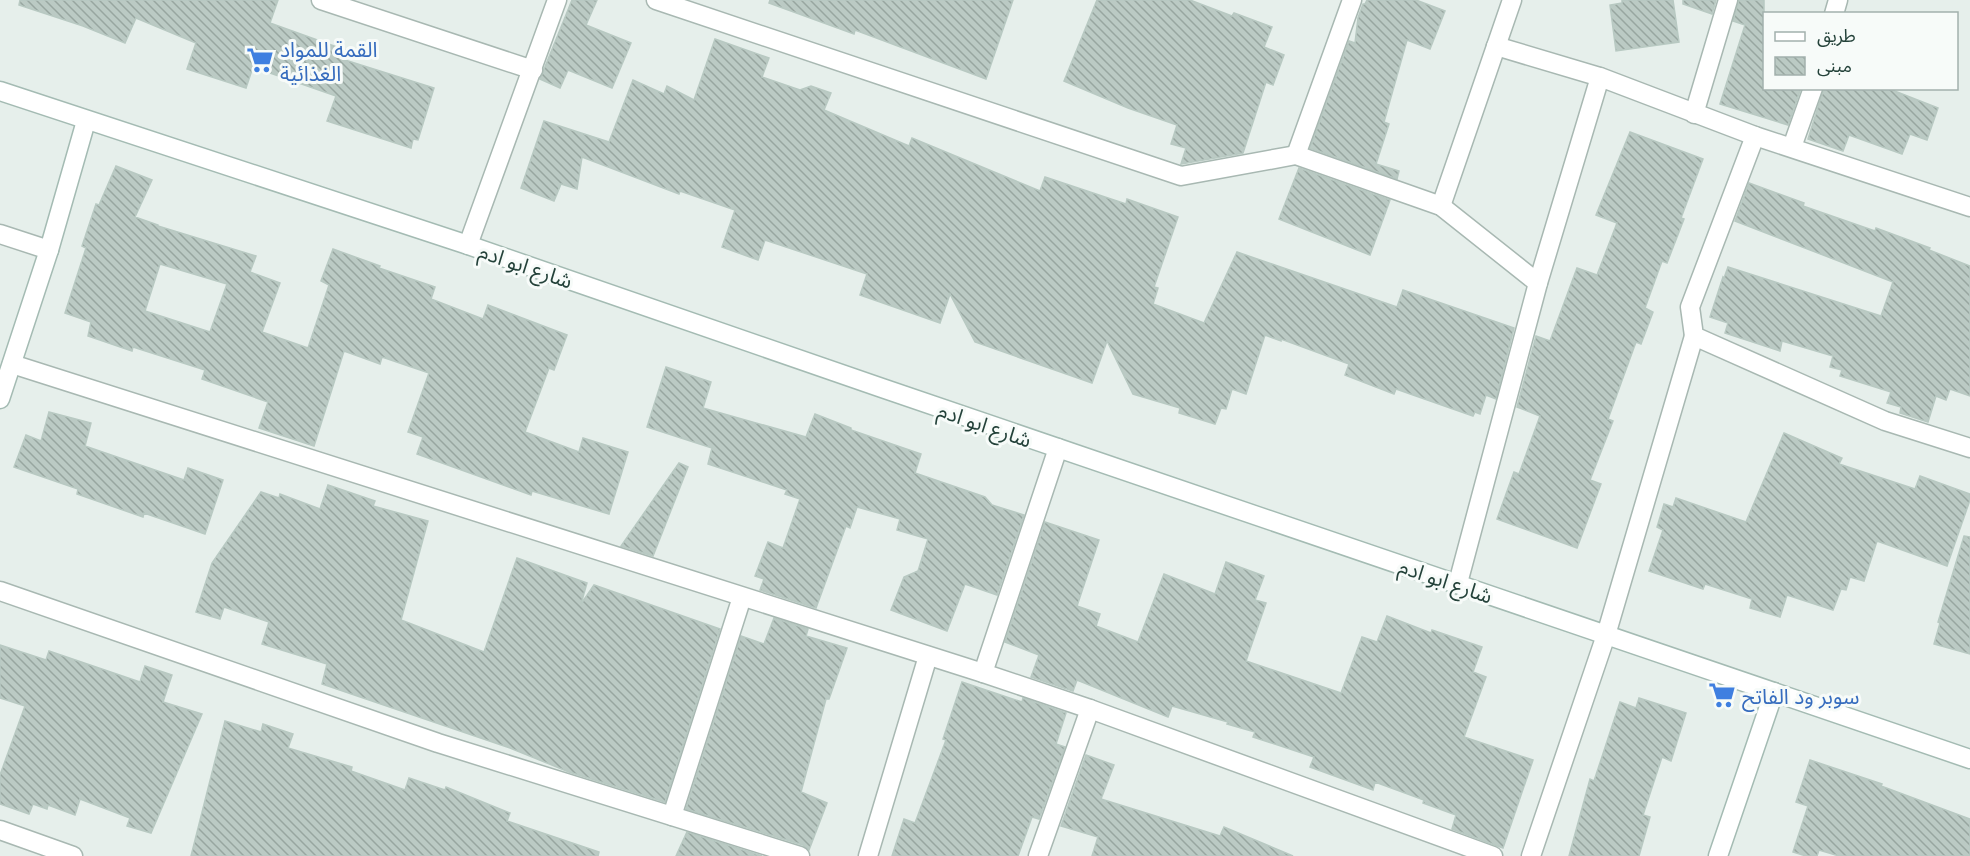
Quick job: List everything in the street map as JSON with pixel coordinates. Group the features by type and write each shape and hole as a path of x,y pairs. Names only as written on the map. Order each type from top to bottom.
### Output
{"street":[{"path":"321,0 533,70"},
{"path":"468,245 557,0"},
{"path":"656,0 1181,176 1296,155 1441,206 1538,283"},
{"path":"1296,155 1352,0"},
{"path":"1441,206 1512,0"},
{"path":"1694,114 1728,0"},
{"path":"1496,46 1600,77 1755,136 1970,207"},
{"path":"1458,583 1538,283 1600,77"},
{"path":"1792,147 1812,90"},
{"name":"شارع ابو ادم","path":"0,91 468,245 1970,759"},
{"path":"0,399 49,250 86,121"},
{"path":"1532,856 1606,635 1694,336 1690,307 1755,136"},
{"path":"0,234 49,250"},
{"path":"1694,336 1885,421 1970,448"},
{"path":"12,364 983,673 1090,709 1493,856"},
{"path":"983,673 1058,448"},
{"path":"0,591 438,743 801,856"},
{"path":"672,816 742,597"},
{"path":"868,856 928,656"},
{"path":"1718,856 1774,692"},
{"path":"1038,856 1090,709"},
{"path":"0,830 73,856"}],"building":[{"path":"20,0 278,0 270,23 348,51 345,60 434,88 418,140 413,139 411,148 327,121 336,96 253,67 246,88 187,69 196,43 136,18 125,43 83,26 19,5"},
{"path":"572,0 597,0 586,25 631,43 612,88 568,70 560,88 540,79"},
{"path":"770,0 1013,0 986,79 855,30 854,34 769,3"},
{"path":"1097,0 1190,0 1232,16 1234,13 1272,27 1264,47 1284,55 1273,85 1266,82 1243,153 1181,164 1186,148 1171,144 1177,125 1128,108 1064,81"},
{"path":"1367,0 1416,0 1445,11 1430,49 1407,40 1384,122 1389,124 1376,164 1399,171 1397,179 1310,148 1349,41 1355,43 1358,18"},
{"path":"1622,0 1673,0 1679,42 1616,51 1610,5 1622,3"},
{"path":"1683,0 1716,0 1712,14 1683,4"},
{"path":"1739,0 1764,0 1763,90 1800,90 1788,125 1720,104 1745,25 1733,21"},
{"path":"715,39 769,58 762,77 800,90 811,86 831,93 824,110 909,146 912,138 1040,191 1045,177 1126,204 1127,199 1178,217 1154,287 1158,288 1153,304 1204,323 1237,252 1397,307 1403,290 1514,328 1496,399 1486,395 1480,414 1475,412 1473,416 1396,389 1394,394 1345,375 1349,364 1265,335 1246,394 1232,389 1226,409 1221,408 1215,424 1179,413 1180,408 1133,394 1107,341 1092,383 975,342 950,294 940,323 860,295 867,274 765,240 758,260 722,247 735,210 680,191 679,194 582,157 577,189 561,184 554,201 521,188 544,121 609,142 633,80 664,94 667,86 694,100"},
{"path":"1823,90 1892,90 1938,108 1927,140 1910,134 1902,154 1849,135 1843,151 1808,139"},
{"path":"1630,132 1703,159 1667,263 1662,261 1645,308 1653,312 1641,344 1636,342 1608,419 1613,421 1590,480 1601,484 1577,548 1497,519 1514,472 1519,474 1540,416 1517,407 1536,336 1550,341 1577,268 1597,275 1617,223 1596,215"},
{"path":"116,166 152,180 135,217 256,256 250,272 280,283 262,332 308,348 329,285 321,281 333,249 435,287 431,299 483,319 488,305 567,335 554,370 549,368 525,432 579,452 583,438 628,452 609,514 532,491 531,495 417,454 423,437 408,432 429,373 382,357 380,364 344,351 314,446 259,428 268,402 202,379 205,370 133,347 132,351 88,336 91,322 65,313 86,248 82,246 96,204 99,205","holes":["160,264 227,284 210,332 145,311"]},
{"path":"1299,168 1390,200 1370,255 1279,219"},
{"path":"1749,183 1804,203 1803,206 1875,231 1876,228 1930,248 1929,250 1970,266 1970,396 1950,389 1946,400 1936,396 1928,422 1900,413 1901,407 1887,403 1891,392 1840,376 1842,370 1830,367 1833,356 1782,341 1780,351 1725,333 1728,323 1710,317 1728,267 1881,316 1893,282 1735,221"},
{"path":"666,367 711,382 703,408 806,437 815,414 851,428 851,430 921,454 915,473 985,497 992,505 1024,515 997,595 965,584 947,631 891,610 904,577 918,571 928,539 897,530 900,519 857,507 850,528 846,526 816,608 760,590 764,579 755,576 768,542 783,548 800,499 785,494 787,490 708,464 712,448 647,427"},
{"path":"49,412 91,423 85,446 184,480 188,468 223,480 205,534 144,513 143,517 77,494 78,489 14,467 26,435 41,441"},
{"path":"1784,433 1842,458 1839,464 1915,489 1920,476 1970,494 1970,500 1947,566 1877,541 1864,581 1850,577 1846,590 1841,589 1833,610 1787,595 1780,617 1750,608 1752,599 1705,584 1703,589 1649,571 1663,530 1657,527 1664,504 1673,507 1676,498 1746,522"},
{"path":"679,463 688,467 653,556 621,546"},
{"path":"328,485 375,501 373,506 428,521 401,620 484,652 517,558 587,583 581,604 594,585 720,629 665,802 569,772 510,748 322,684 327,664 262,644 269,622 224,607 220,619 196,612 212,563 261,492 279,498 280,494 320,509"},
{"path":"1045,522 1099,540 1077,606 1100,614 1096,626 1138,642 1164,574 1215,594 1226,562 1264,576 1255,600 1266,603 1246,661 1341,693 1362,637 1377,642 1387,616 1431,633 1432,630 1482,647 1473,672 1486,677 1464,737 1533,760 1503,848 1452,829 1456,815 1423,803 1424,800 1375,782 1373,790 1310,767 1314,757 1253,737 1255,732 1227,724 1228,722 1172,706 1168,717 1077,680 1073,691 1031,677 1039,655 1005,642"},
{"path":"1964,536 1970,537 1970,654 1934,644 1940,623 1938,622"},
{"path":"774,618 808,629 806,636 847,648 829,699 826,699 801,792 827,803 809,850 803,845 686,809 741,636 764,644"},
{"path":"0,645 46,660 49,651 140,682 145,666 172,675 163,702 202,714 151,833 127,826 130,818 80,799 75,815 48,805 47,809 33,804 29,814 0,804 0,775 25,706 0,698"},
{"path":"962,682 1022,702 1023,698 1066,713 1056,744 1065,747 1039,819 1032,817 1018,856 892,856 904,819 915,823 946,740 943,739"},
{"path":"1639,698 1686,713 1671,761 1662,757 1643,815 1650,817 1639,856 1569,856 1590,779 1594,781 1620,702 1636,708"},
{"path":"225,721 261,732 263,724 293,734 288,748 352,767 351,771 405,790 409,778 445,790 446,787 510,813 507,821 599,852 598,856 191,856"},
{"path":"1086,755 1114,765 1101,799 1220,836 1224,827 1293,856 1092,856 1098,837 1061,826"},
{"path":"1810,760 1882,784 1881,786 1970,819 1970,856 1839,856 1819,850 1817,856 1806,856 1793,852 1808,806 1796,802"},
{"path":"687,832 762,856 676,856"}],"place":[{"name":"القمة للمواد الغذائية","path":"260,60"},
{"name":"سوبر ود الفاتح","path":"1722,695"}]}
